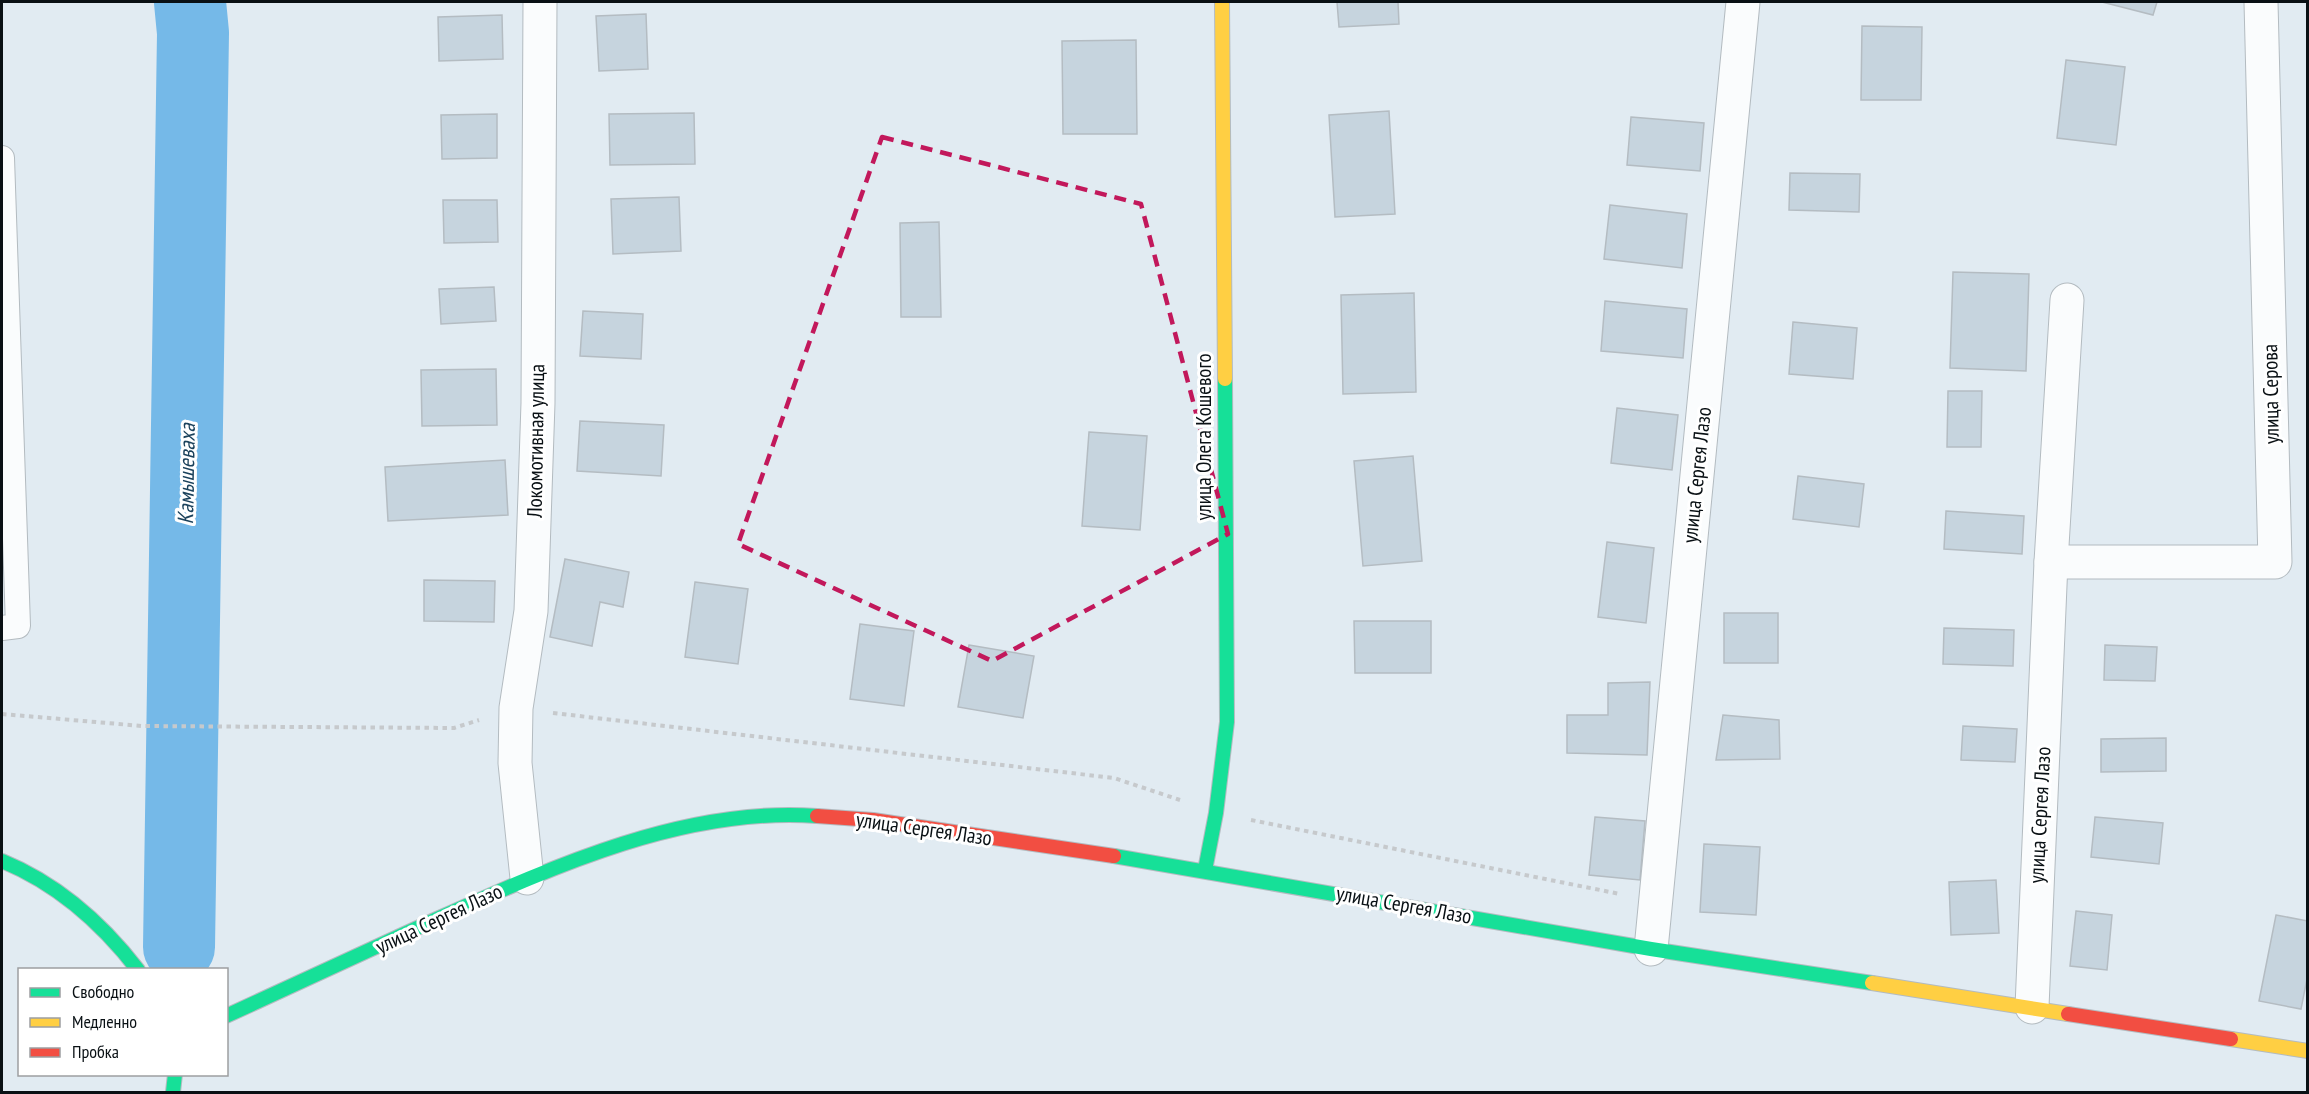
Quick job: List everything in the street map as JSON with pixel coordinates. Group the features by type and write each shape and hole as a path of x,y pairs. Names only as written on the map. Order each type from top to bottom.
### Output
{"street":[{"name":"Локомотивная улица","path":"527,878 515,763 516,708 531,611 538,403 540,2"},
{"name":"улица Олега Кошевого","path":"1205,870 1216,813 1227,722 1222,2"},
{"name":"улица Сергея Лазо","path":"1651,949 1743,2"},
{"name":"улица Серова","path":"2051,562 2275,562 2261,2"},
{"name":"улица Сергея Лазо","path":"2031,1008 2051,562 2067,300"},
{"name":"улица Сергея Лазо","path":"228,1015 527,878 609,847 695,825 793,814 873,820 1205,870 1651,949 2307,1051"},
{"path":"2,861 69,897 123,948 137,968"},
{"path":"173,1092 175,1076"}],"lane":[{"path":"2,158 18,626 2,628"}],"path":[{"path":"2,714 142,726 454,728 516,708 1114,778 1216,813 1656,902"}],"highlighted area":[{"path":"882,137 1141,204 1228,534 992,661 738,544"}],"building":[{"path":"1337,2 1398,2 1399,24 1339,27"},
{"path":"2102,2 2157,2 2153,15"},
{"path":"646,14 648,69 599,71 596,16"},
{"path":"502,15 503,59 439,61 438,17"},
{"path":"1862,26 1922,27 1921,100 1861,100"},
{"path":"1136,40 1137,134 1063,134 1062,41"},
{"path":"2066,60 2125,67 2116,145 2057,138"},
{"path":"1389,111 1395,214 1335,217 1329,115"},
{"path":"694,113 695,164 610,165 609,114"},
{"path":"497,114 497,158 442,159 441,115"},
{"path":"1631,117 1704,123 1700,171 1627,165"},
{"path":"1790,173 1860,174 1859,212 1789,210"},
{"path":"679,197 681,251 613,254 611,199"},
{"path":"443,200 497,200 498,242 444,243"},
{"path":"1610,205 1687,214 1682,268 1604,259"},
{"path":"939,222 941,317 901,317 900,223"},
{"path":"1953,272 2029,274 2026,371 1950,368"},
{"path":"494,287 496,321 441,324 439,289"},
{"path":"1414,293 1416,392 1343,394 1341,295"},
{"path":"1605,301 1687,309 1683,358 1601,351"},
{"path":"583,311 643,314 641,359 580,356"},
{"path":"1793,322 1857,328 1853,379 1789,374"},
{"path":"496,369 497,425 422,426 421,370"},
{"path":"1948,391 1982,391 1981,447 1947,447"},
{"path":"1617,408 1678,415 1672,470 1611,463"},
{"path":"580,421 664,425 661,476 577,471"},
{"path":"1089,432 1147,436 1140,530 1082,526"},
{"path":"1413,456 1422,561 1363,566 1354,461"},
{"path":"505,460 508,515 388,521 385,467"},
{"path":"1798,476 1864,484 1859,527 1793,519"},
{"path":"1946,511 2024,516 2022,554 1944,549"},
{"path":"1607,542 1654,548 1646,623 1598,617"},
{"path":"565,559 629,572 623,607 600,602 592,646 550,637"},
{"path":"424,580 495,581 494,622 424,621"},
{"path":"695,582 748,589 738,664 685,657"},
{"path":"1724,613 1778,613 1778,663 1724,663"},
{"path":"1354,621 1431,621 1431,673 1355,673"},
{"path":"860,624 914,631 904,706 850,699"},
{"path":"1944,628 2014,630 2013,666 1943,664"},
{"path":"969,645 1034,656 1023,718 958,707"},
{"path":"2105,645 2157,647 2155,681 2104,680"},
{"path":"1650,682 1647,755 1567,753 1567,715 1608,715 1608,683"},
{"path":"1723,715 1779,720 1780,759 1716,760"},
{"path":"1963,726 2017,729 2015,762 1961,760"},
{"path":"2166,738 2166,771 2101,772 2101,739"},
{"path":"1595,817 1645,821 1640,880 1589,875"},
{"path":"2095,817 2163,823 2159,864 2091,857"},
{"path":"1704,844 1760,847 1756,915 1700,912"},
{"path":"1996,880 1999,933 1951,935 1949,882"},
{"path":"2076,911 2112,915 2107,970 2070,966"},
{"path":"2276,915 2308,921 2308,974 2301,1009 2259,1001"}],"waterway":[{"name":"Камышеваха","path":"179,947 193,33 190,2"}],"traffic: fast":[{"path":"1205,870 1216,813 1227,722 1225,379"},
{"path":"228,1015 474,902 568,863 617,846 667,831 717,821 767,816 817,816"},
{"path":"1114,856 1651,949 1872,983"},
{"path":"2,861 42,881 77,906 109,936 136,968"},
{"path":"173,1092 175,1076"}],"traffic: slow":[{"path":"1222,2 1225,379"},
{"path":"1872,983 2068,1014"},
{"path":"2231,1039 2308,1051"}],"traffic: jam":[{"path":"817,816 873,820 1114,856"},
{"path":"2068,1014 2231,1039"}]}
